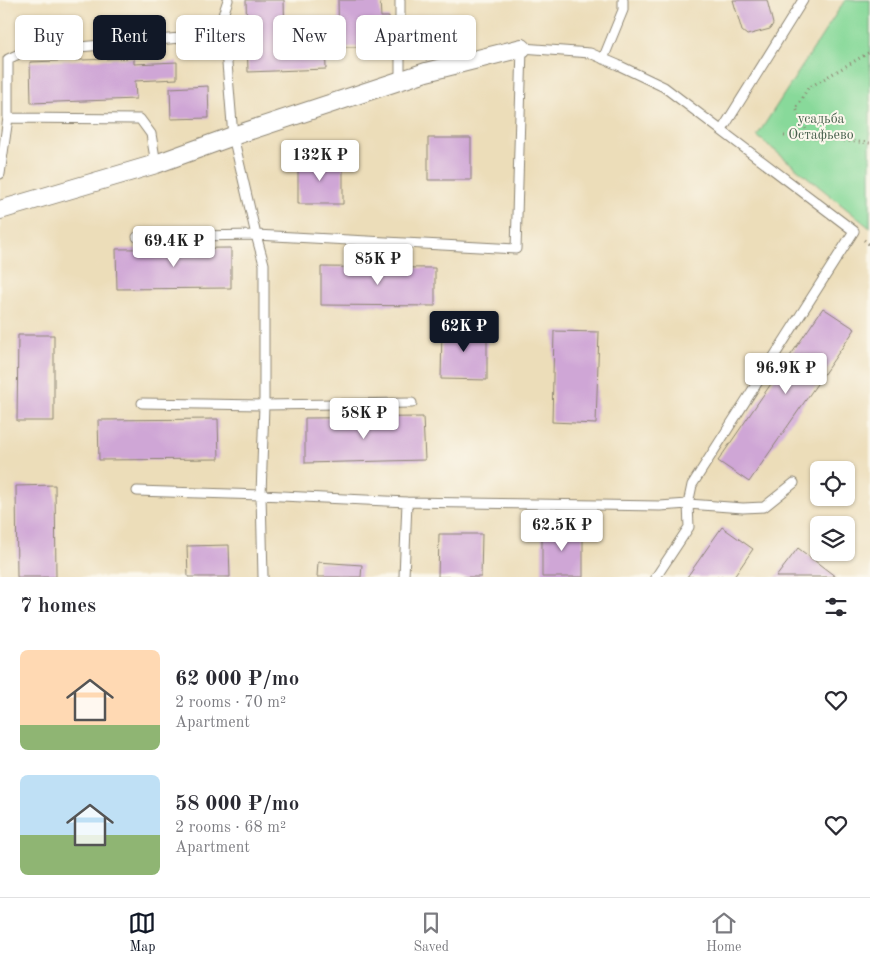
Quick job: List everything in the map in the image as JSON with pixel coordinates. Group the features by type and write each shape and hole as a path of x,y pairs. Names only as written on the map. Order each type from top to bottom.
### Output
{"street":[{"path":"0,210 156,164 400,80 522,48"}],"lane":[{"path":"223,15 228,0"},
{"path":"400,0 400,80"},
{"path":"603,59 623,10 624,0"},
{"path":"722,130 803,0"},
{"path":"0,174 8,118 8,59 23,52 176,38"},
{"path":"137,237 256,235 516,249 522,48 590,54 618,64 664,87 854,232 692,485 688,504 688,527 656,577"},
{"path":"227,60 233,136 264,264 264,405 261,495 263,577"},
{"path":"8,118 140,119 151,134 156,164"},
{"path":"142,403 264,405 412,403"},
{"path":"138,491 407,502 660,506 688,504 743,508 764,507 794,484"},
{"path":"404,577 407,502"}],"path":[{"path":"810,138 796,108 808,88 870,52"},
{"path":"784,136 870,143"}],"green space":[{"name":"усадьба Остафьево","path":"845,0 870,0 870,228 757,136"}],"building":[{"path":"246,0 284,0 284,15 273,15 273,60 326,60 326,69 248,72 248,60 263,60 263,15 246,15"},
{"path":"338,0 380,0 381,15 356,15 356,47 346,47 346,15 338,15"},
{"path":"733,0 767,0 773,24 770,29 747,35 742,31"},
{"path":"134,60 134,64 177,62 177,79 135,81 136,99 31,103 30,62"},
{"path":"208,86 209,118 171,119 170,88"},
{"path":"428,138 471,138 471,180 428,180"},
{"path":"298,161 343,161 343,204 298,204"},
{"path":"231,248 231,288 117,289 116,249"},
{"path":"321,267 435,268 435,306 321,305"},
{"path":"823,308 855,329 749,482 718,461"},
{"path":"442,326 487,327 487,380 441,379"},
{"path":"554,331 599,332 596,424 552,422"},
{"path":"18,335 54,335 54,421 17,421"},
{"path":"423,417 425,460 305,463 305,418"},
{"path":"218,419 219,459 99,460 98,420"},
{"path":"55,485 56,577 17,577 16,486"},
{"path":"722,527 753,549 734,577 687,577"},
{"path":"542,528 583,528 583,577 542,577"},
{"path":"439,534 482,534 481,577 438,577"},
{"path":"229,545 230,577 188,577 187,546"},
{"path":"798,548 810,557 810,561 815,561 836,577 776,577"},
{"path":"318,562 362,565 361,577 317,577"}]}
